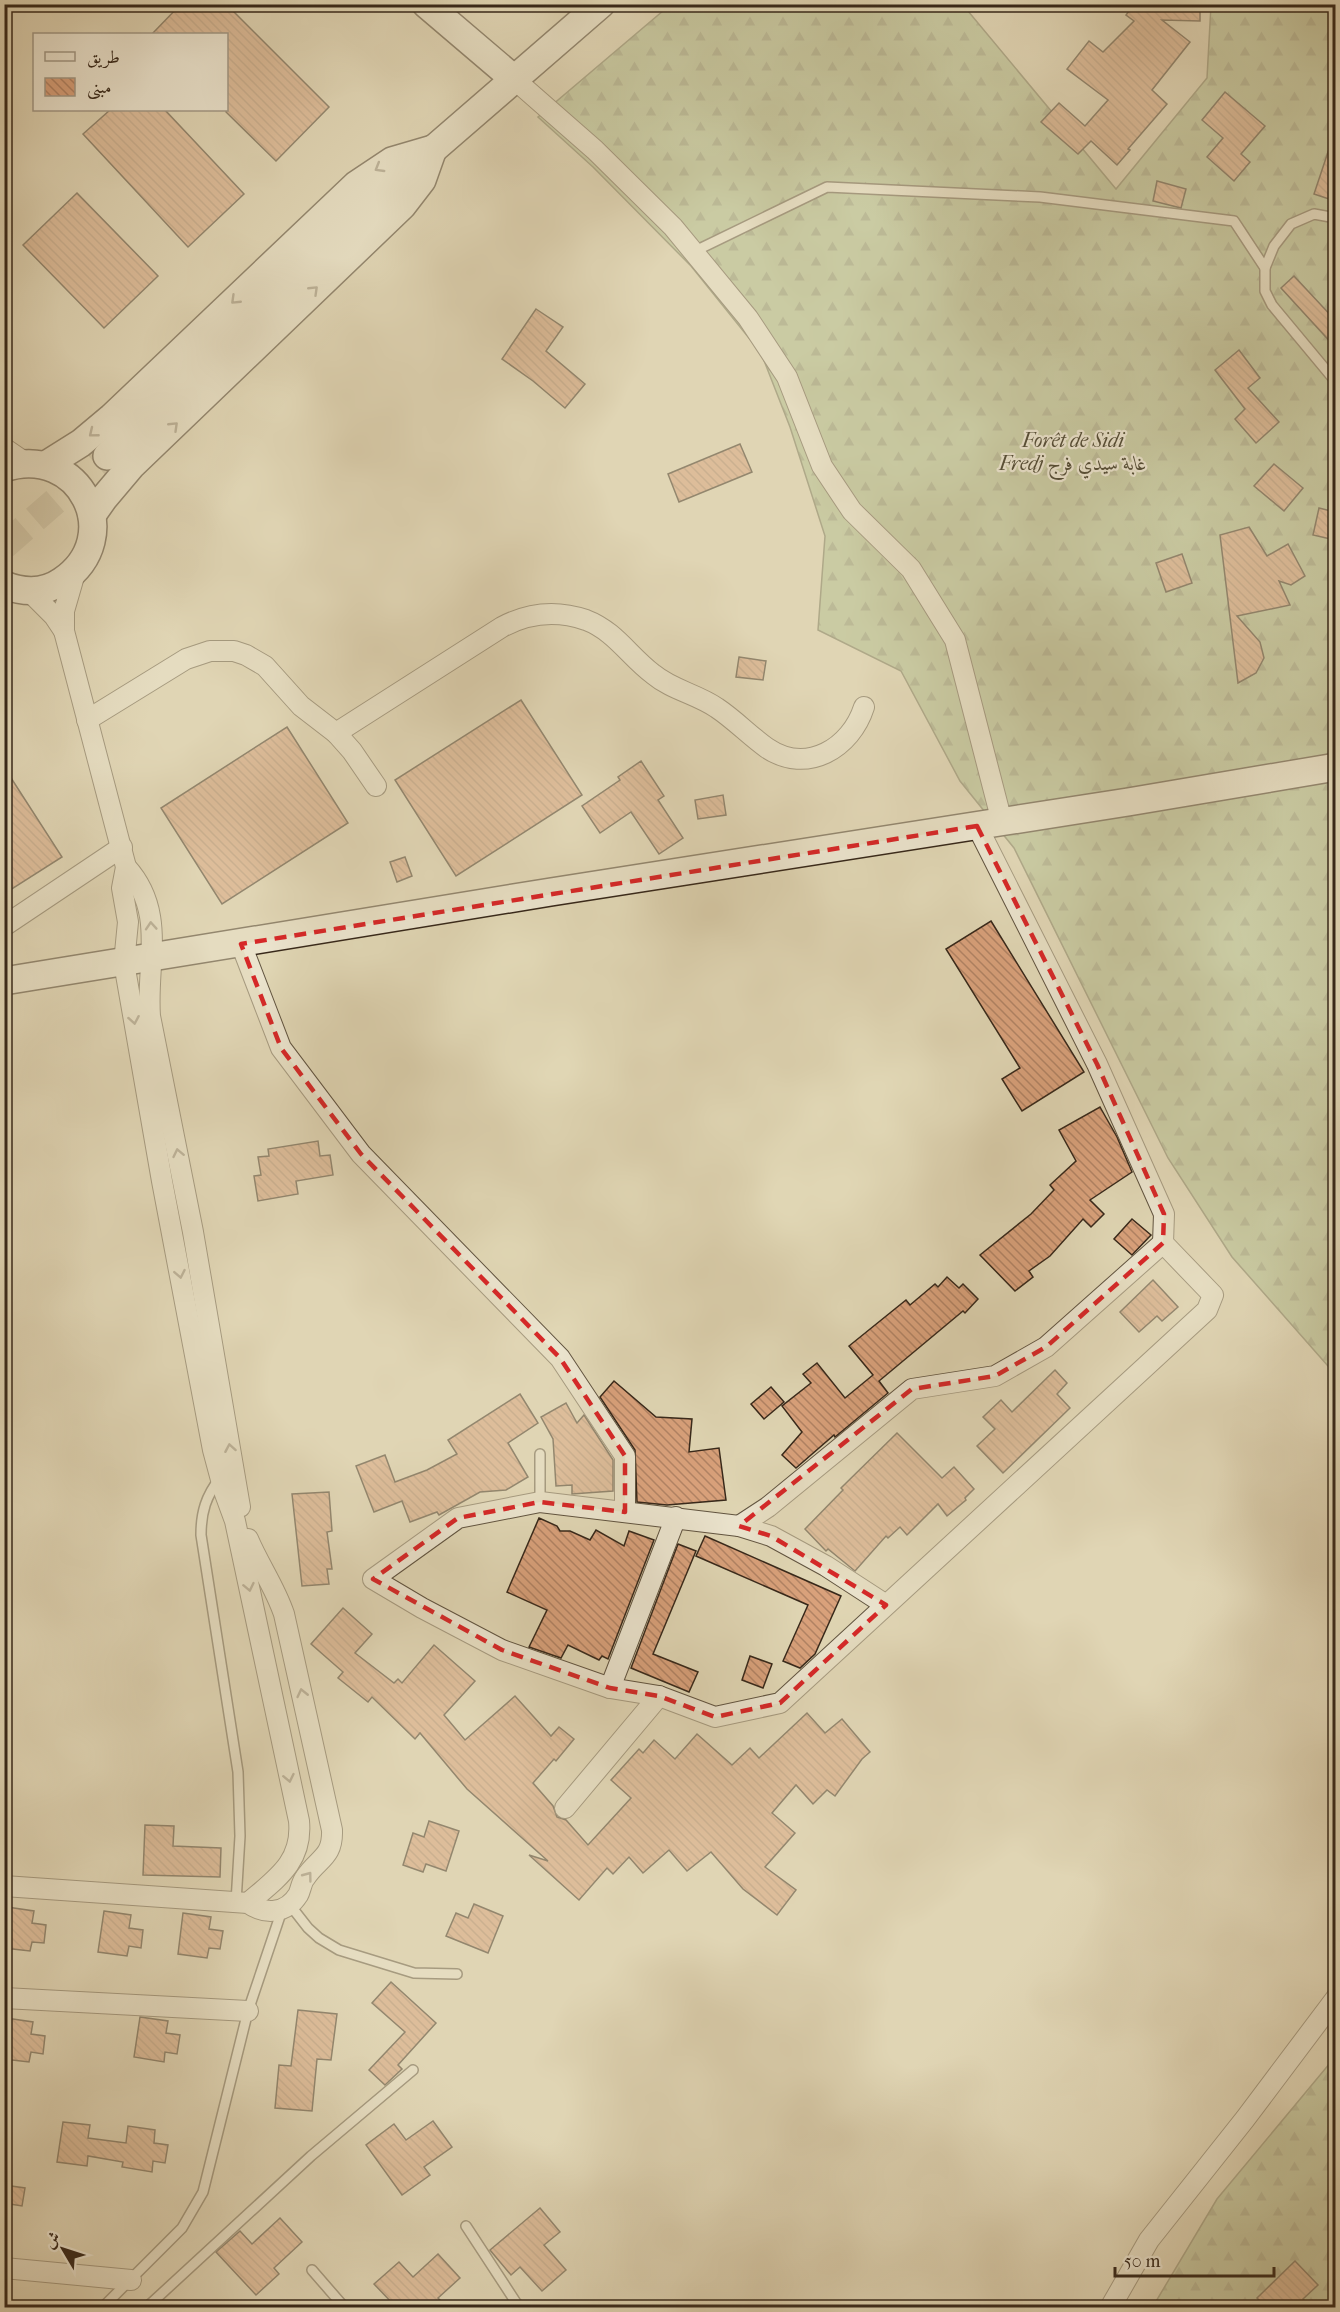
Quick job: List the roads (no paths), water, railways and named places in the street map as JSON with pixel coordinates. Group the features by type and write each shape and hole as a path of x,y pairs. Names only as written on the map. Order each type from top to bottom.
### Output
{"main road":[{"path":"426,4 514,80"},
{"path":"107,456 384,192 601,4"},
{"path":"20,461 81,443 105,424 356,185 392,161 433,149"},
{"path":"92,515 131,466 402,206 422,180 433,149"},
{"path":"14,590 38,591 58,584 75,573 87,556 93,536 92,515 87,498 77,484 63,472 20,461"},
{"path":"4,981 151,959 551,892 990,824 1335,766"}],"street":[{"path":"514,80 595,150 673,227 748,318 787,377 822,466 852,511 911,569 955,640 990,824 1164,1214 1163,1243 1213,1295 1207,1310 780,1703 715,1717 659,1696 610,1688 502,1650 422,1608 374,1579 458,1518 540,1502 739,1526 771,1536 826,1566 886,1605"},
{"path":"75,573 64,611 64,631 126,867 122,888 128,922 124,963 162,1181 220,1478 239,1539 300,1833 299,1844 289,1865 242,1903"},
{"path":"14,590 54,616 64,631"},
{"path":"336,733 502,627 522,618 548,614 574,616 599,626 620,641 661,681 715,706 778,754 801,758 813,757 836,748 854,730 864,707"},
{"path":"87,720 186,659 210,651 222,650 246,655 265,666 302,706 336,733 352,751 376,786"},
{"path":"4,926 122,847"},
{"path":"4,1886 242,1903 264,1911 286,1907 296,1898 306,1876 326,1856 333,1839 333,1830 284,1614 269,1578 256,1560 242,1517 193,1232 150,1016 149,978 152,930 148,904 140,884 126,867"},
{"path":"241,944 281,1048 361,1154 560,1358 625,1456 625,1512"},
{"path":"162,1181 183,1179"},
{"path":"172,1234 193,1232"},
{"path":"739,1526 768,1507 912,1389 995,1376 1046,1347 1163,1243"},
{"path":"610,1688 676,1517"},
{"path":"565,1808 659,1696"},
{"path":"4,1998 248,2012"},
{"path":"1110,2307 1149,2240 1245,2119 1335,1998"},
{"path":"4,2268 131,2280"}],"lane":[{"path":"693,252 827,187 1040,197 1234,221 1266,268"},
{"path":"1335,218 1314,214 1291,224 1274,246 1266,268 1265,291 1272,305 1335,382"},
{"path":"540,1454 540,1502"},
{"path":"220,1478 207,1497 203,1508 201,1535 238,1772 242,1903"},
{"path":"102,2307 182,2228 203,2192 248,2012 286,1907 308,1928 339,1950 414,1973 457,1974"},
{"path":"147,2307 311,2156 413,2070"},
{"path":"466,2226 518,2306"},
{"path":"312,2270 345,2307"}],"tunnel":[{"path":"4,546 107,456"}],"park label":[{"name":"Forêt de Sidi Fredj غابة سيدي فرج","path":"1073,452"}]}
